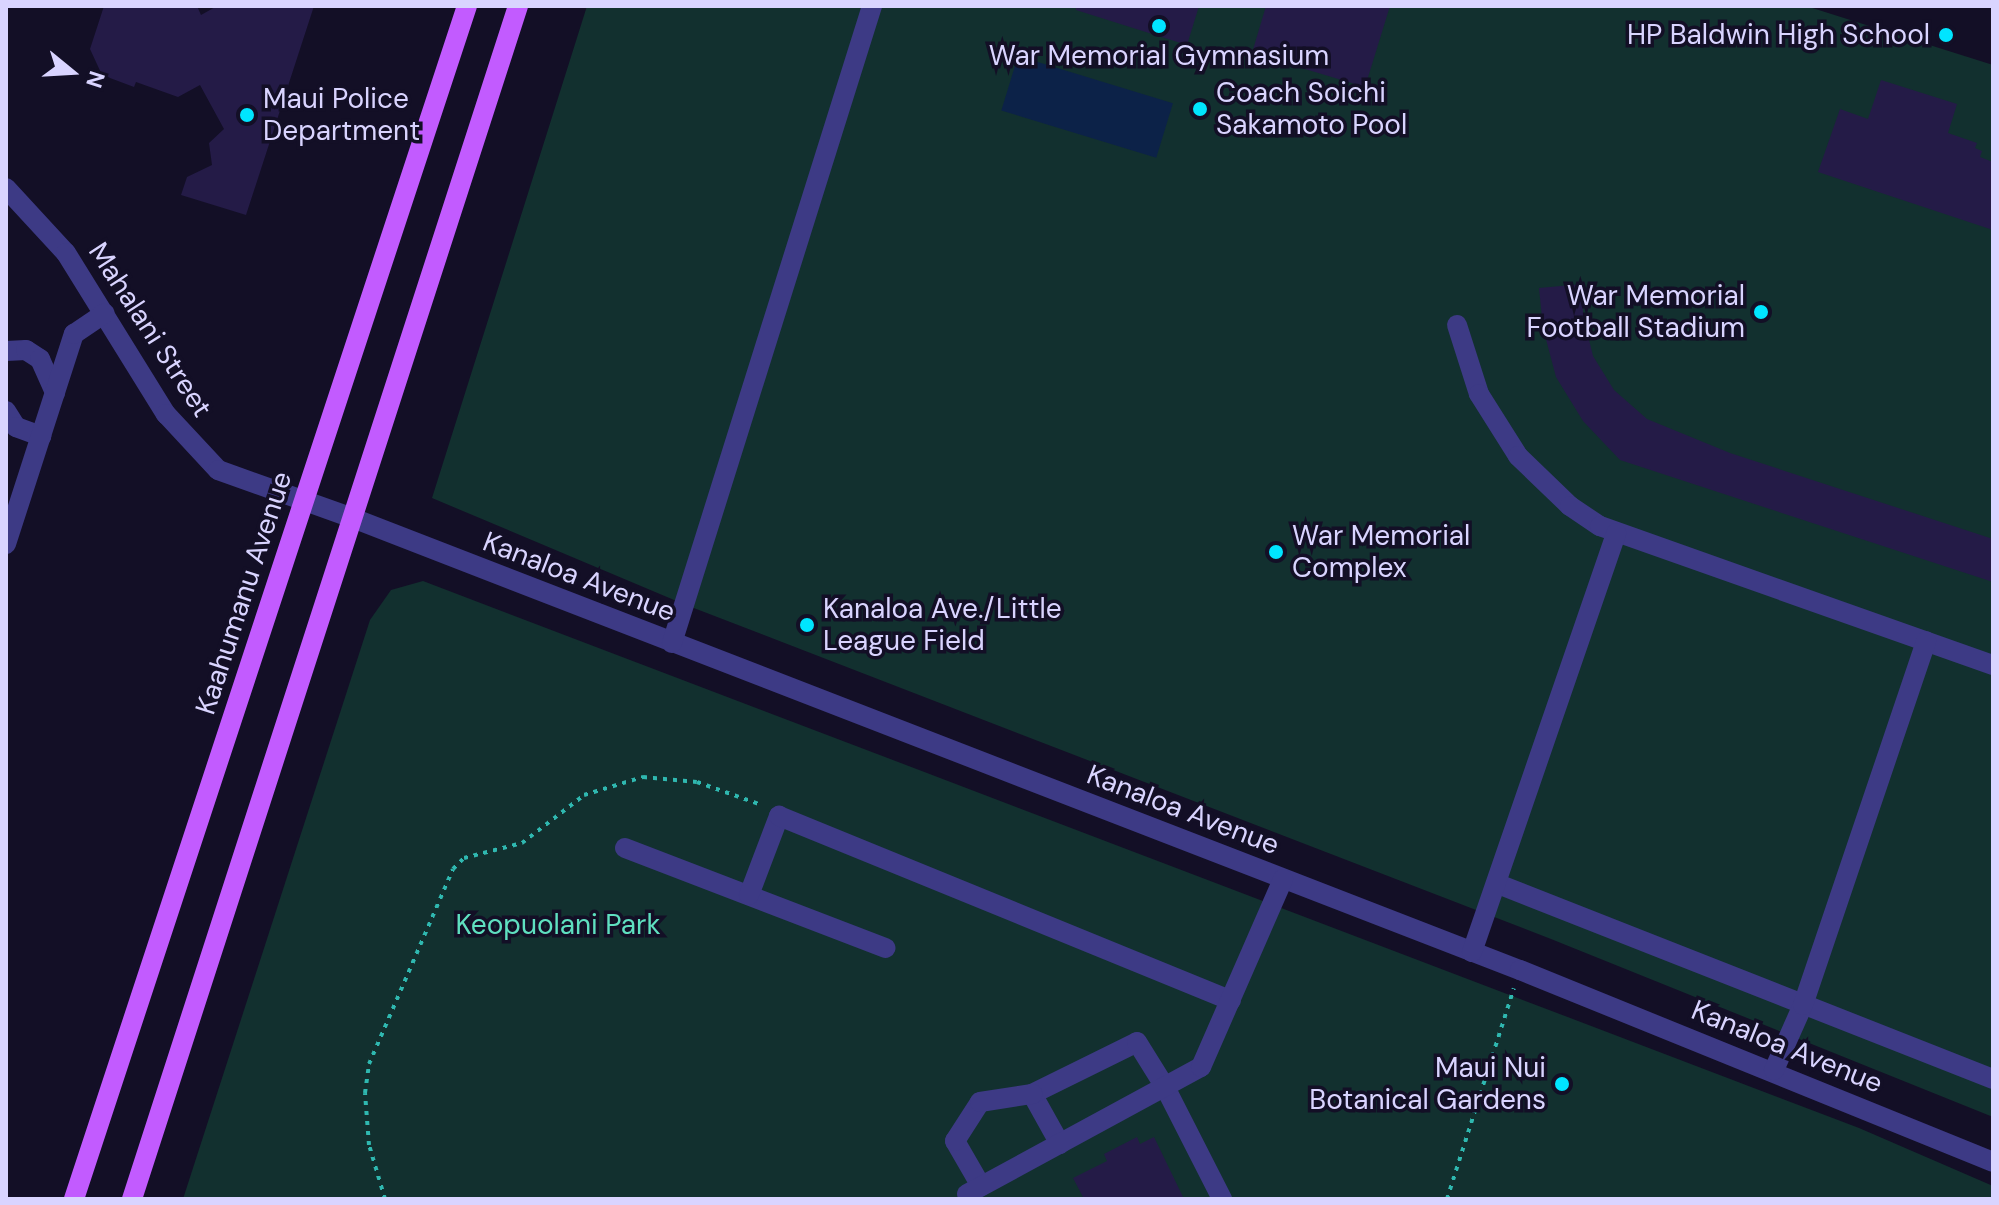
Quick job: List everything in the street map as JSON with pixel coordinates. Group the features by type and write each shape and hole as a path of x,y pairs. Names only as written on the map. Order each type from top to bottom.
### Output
{"main road":[{"name":"Kaahumanu Avenue","path":"74,1199 467,6"},
{"path":"132,1199 350,517 518,6"}],"street":[{"path":"672,643 872,6"},
{"name":"Mahalani Street","path":"6,188 66,253 166,414 204,459 234,478 350,517"},
{"path":"6,544 74,334 105,313"},
{"path":"1457,325 1479,394 1518,456 1570,506 1616,533 1993,665"},
{"path":"6,351 26,350 40,359 55,393"},
{"path":"6,411 16,427 41,436"},
{"name":"Kanaloa Avenue","path":"350,517 1520,970 1774,1070 1993,1162"},
{"path":"1472,952 1498,884 1616,533"},
{"path":"1774,1070 1803,1005 1926,641"},
{"path":"749,895 779,816 1231,1000"},
{"path":"625,848 885,948"},
{"path":"1222,1199 1165,1087 1137,1042 1032,1094 980,1102 955,1141 974,1190 1060,1144 1165,1087 1201,1067 1283,879"},
{"path":"1498,884 1993,1079"},
{"path":"1032,1094 1060,1144"}],"path":[{"path":"385,1199 369,1145 365,1093 369,1064 453,869 464,858 522,843 584,795 643,777 697,782 765,806"},
{"path":"1447,1199 1490,1054 1520,970"}],"green space":[{"name":"War Memorial Complex","path":"587,6 1806,6 1993,65 1993,1117 1551,939 686,605 432,498"},
{"name":"Keopuolani Park","path":"423,581 1859,1128 1993,1186 1993,1199 183,1199 370,620 391,590"}],"water":[{"path":"1018,56 1173,103 1156,158 1001,111"}],"building":[{"name":"Maui Police Department","path":"104,6 197,6 201,15 217,6 314,6 246,215 181,195 187,177 212,165 209,143 224,129 200,85 178,97 136,82 134,87 102,75 90,49"},
{"name":"War Memorial Gymnasium","path":"1076,6 1199,6 1187,45 1076,10"},
{"path":"1266,6 1390,6 1365,87 1252,53"},
{"path":"1881,80 1957,104 1948,133 1977,143 1975,148 1982,151 1980,157 1993,162 1993,230 1818,172 1840,109 1868,119"},
{"path":"1583,284 1583,315 1593,356 1614,390 1647,419 1730,453 1993,539 1993,582 1620,460 1583,421 1556,377 1543,328 1539,288"},
{"path":"1137,1137 1140,1144 1154,1137 1184,1199 1084,1199 1073,1178 1107,1161 1104,1154"}],"place":[{"name":"War Memorial Gymnasium","path":"1159,26"},
{"name":"HP Baldwin High School","path":"1946,35"},
{"name":"Coach Soichi Sakamoto Pool","path":"1200,109"},
{"name":"Maui Police Department","path":"247,115"},
{"name":"War Memorial Football Stadium","path":"1761,312"},
{"name":"War Memorial Complex","path":"1276,552"},
{"name":"Kanaloa Ave./Little League Field","path":"807,625"},
{"name":"Maui Nui Botanical Gardens","path":"1562,1084"}]}
